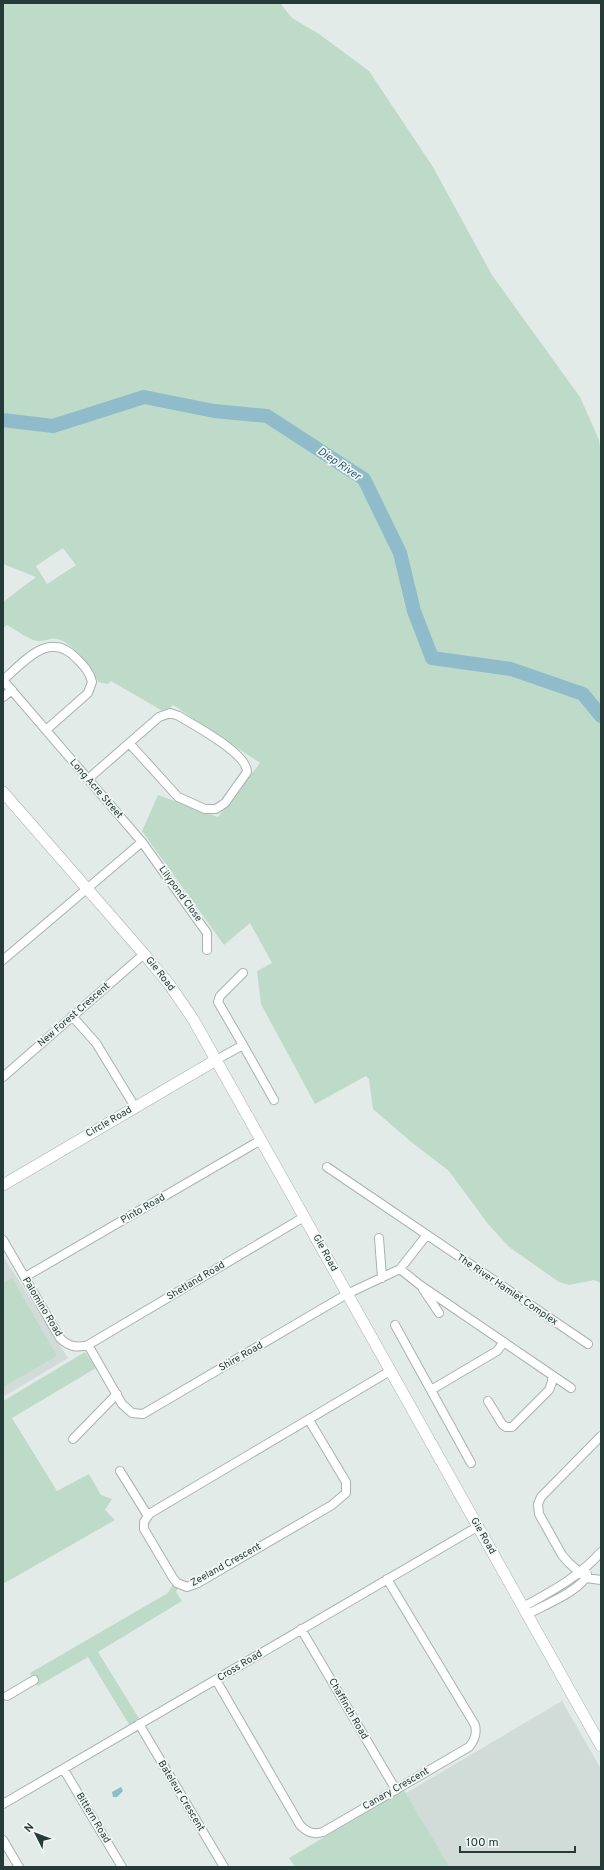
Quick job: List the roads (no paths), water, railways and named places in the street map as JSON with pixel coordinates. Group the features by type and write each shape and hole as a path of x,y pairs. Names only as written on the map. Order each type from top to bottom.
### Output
{"street":[{"path":"3,680 37,651 52,646 59,647 72,654 87,670 92,682 88,693 46,730"},
{"name":"Long Acre Street","path":"3,680 142,842"},
{"path":"3,698 12,690"},
{"path":"88,779 130,744 159,717 164,714 173,713 236,753 245,762 247,772 225,803 216,809 205,809 178,797 130,744"},
{"name":"Gie Road","path":"3,792 144,954 179,998 216,1060 601,1746"},
{"path":"3,960 142,842"},
{"name":"Lilypond Close","path":"142,842 207,933 208,942 206,950"},
{"name":"New Forest Crescent","path":"3,1077 144,954"},
{"path":"243,973 220,996 218,1002 244,1045 274,1100"},
{"path":"72,1016 96,1043 135,1107"},
{"path":"216,1060 244,1045"},
{"name":"Circle Road","path":"3,1185 216,1060"},
{"name":"Pinto Road","path":"25,1277 261,1140"},
{"name":"The River Hamlet Complex","path":"327,1167 426,1236 588,1344"},
{"name":"Shetland Road","path":"88,1344 304,1217"},
{"path":"347,1294 400,1269 426,1236"},
{"path":"379,1238 382,1278"},
{"name":"Palomino Road","path":"3,1240 60,1338 72,1346 88,1344"},
{"path":"400,1269 420,1285 571,1388"},
{"path":"420,1285 439,1313"},
{"name":"Shire Road","path":"117,1394 122,1404 132,1413 143,1414 347,1294"},
{"path":"395,1325 471,1463"},
{"path":"431,1390 496,1351 504,1342"},
{"path":"73,1439 117,1394 88,1344"},
{"path":"120,1471 148,1516 154,1509 309,1420 390,1371"},
{"path":"488,1401 502,1424 508,1428 512,1427 549,1390 552,1382 552,1375"},
{"name":"Zeeland Crescent","path":"148,1516 144,1526 151,1542 175,1581 187,1587 198,1583 332,1505 346,1493 346,1482 309,1420"},
{"path":"601,1436 541,1497 538,1504 539,1514 562,1555 583,1576 601,1580"},
{"name":"Cross Road","path":"3,1804 64,1770 139,1724 478,1527"},
{"path":"526,1610 566,1584 583,1576 601,1552"},
{"name":"Canary Crescent","path":"216,1680 300,1825 309,1833 317,1834 323,1832 396,1790 469,1746 473,1742 476,1733 475,1725 387,1579"},
{"name":"Chaffinch Road","path":"301,1629 396,1790"},
{"path":"4,1695 34,1680"},
{"name":"Bateleur Crescent","path":"139,1724 224,1867"},
{"name":"Bittern Road","path":"64,1770 122,1867"},
{"path":"3,1840 18,1867"}],"water":[{"path":"121,1787 123,1791 117,1797 113,1797 112,1792"}],"waterway":[{"name":"Diep River","path":"3,420 53,426 144,397 214,411 267,416 364,479 400,553 414,611 432,658 511,669 583,694 601,716"}]}
